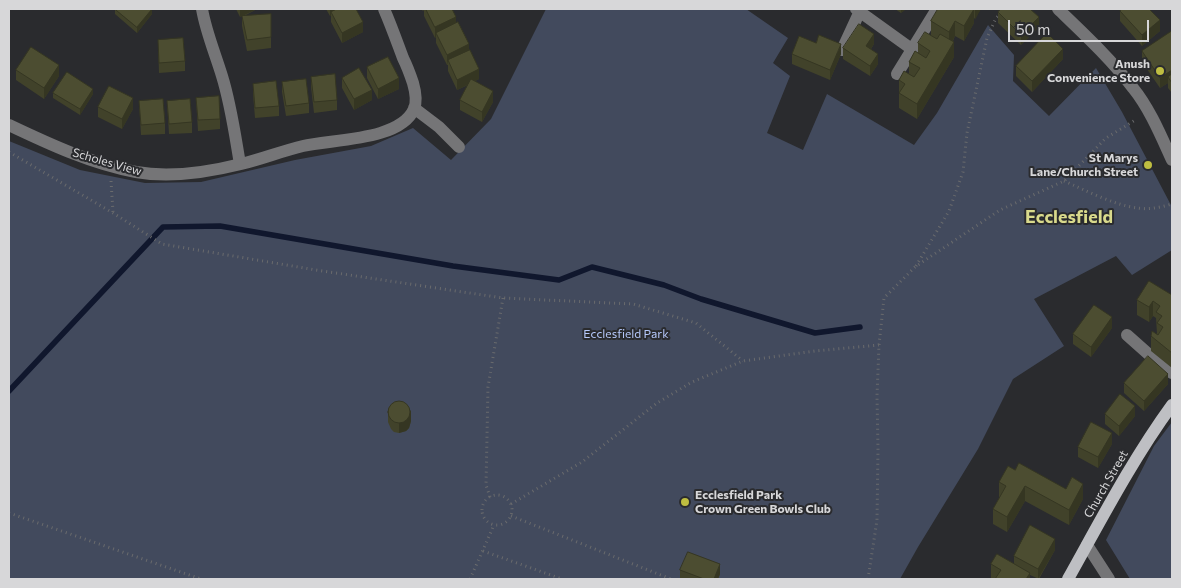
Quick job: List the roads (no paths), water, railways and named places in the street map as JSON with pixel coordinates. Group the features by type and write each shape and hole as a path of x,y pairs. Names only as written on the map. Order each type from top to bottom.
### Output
{"main road":[{"name":"Church Street","path":"1068,579 1133,463 1172,405"}],"street":[{"path":"202,9 210,43 229,101 240,164"},
{"path":"384,9 413,84 414,108 439,127 459,147"},
{"path":"897,74 937,9"},
{"path":"1058,9 1134,88 1172,160"},
{"path":"842,50 858,10 913,50"},
{"name":"Scholes View","path":"9,125 43,142 136,172 188,173 240,164 304,146 376,135 400,124 414,108"},
{"path":"1127,334 1172,373"},
{"path":"1087,545 1109,579"}],"waterway":[{"path":"9,391 163,227 220,226 453,266 559,280 592,267 664,285 701,299 815,333 860,327"}],"place":[{"name":"Anush Convenience Store","path":"1160,71"},
{"name":"St Marys Lane/Church Street","path":"1148,165"},
{"name":"Ecclesfield Park Crown Green Bowls Club","path":"685,502"}],"district":[{"name":"Ecclesfield","path":"1069,217"}],"park label":[{"name":"Ecclesfield Park","path":"626,334"}]}
